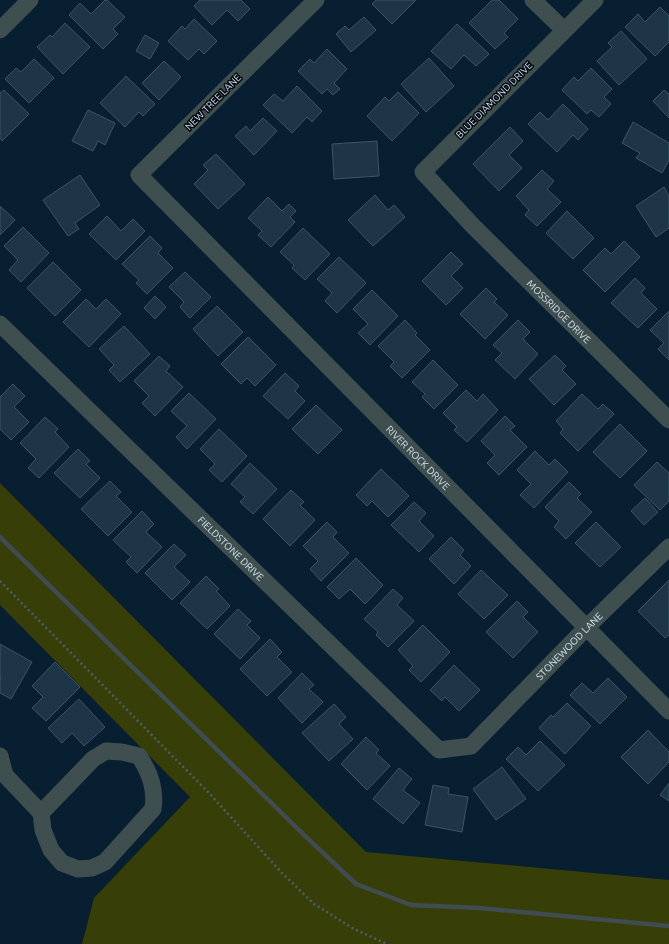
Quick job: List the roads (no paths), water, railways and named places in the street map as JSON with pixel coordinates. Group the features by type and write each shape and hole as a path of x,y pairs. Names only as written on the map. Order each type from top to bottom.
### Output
{"street":[{"path":"0,30 30,0"},
{"name":"NEW TREE LANE","path":"168,204 139,175 316,0"},
{"path":"533,0 564,30"},
{"name":"BLUE DIAMOND DRIVE","path":"451,202 423,172 595,0"},
{"name":"MOSSRIDGE DRIVE","path":"451,202 669,420"},
{"name":"RIVER ROCK DRIVE","path":"168,204 669,711"},
{"name":"FIELDSTONE DRIVE","path":"0,324 439,750 471,746"},
{"name":"STONEWOOD LANE","path":"471,746 587,627 669,547"},
{"path":"0,756 5,775 41,813 43,830 51,850 62,863 78,869 92,868 105,862 153,809 153,785 139,756 122,752 106,751 93,759 41,813"}],"waterway":[{"path":"0,537 356,884 411,905 479,908 669,926"}]}
